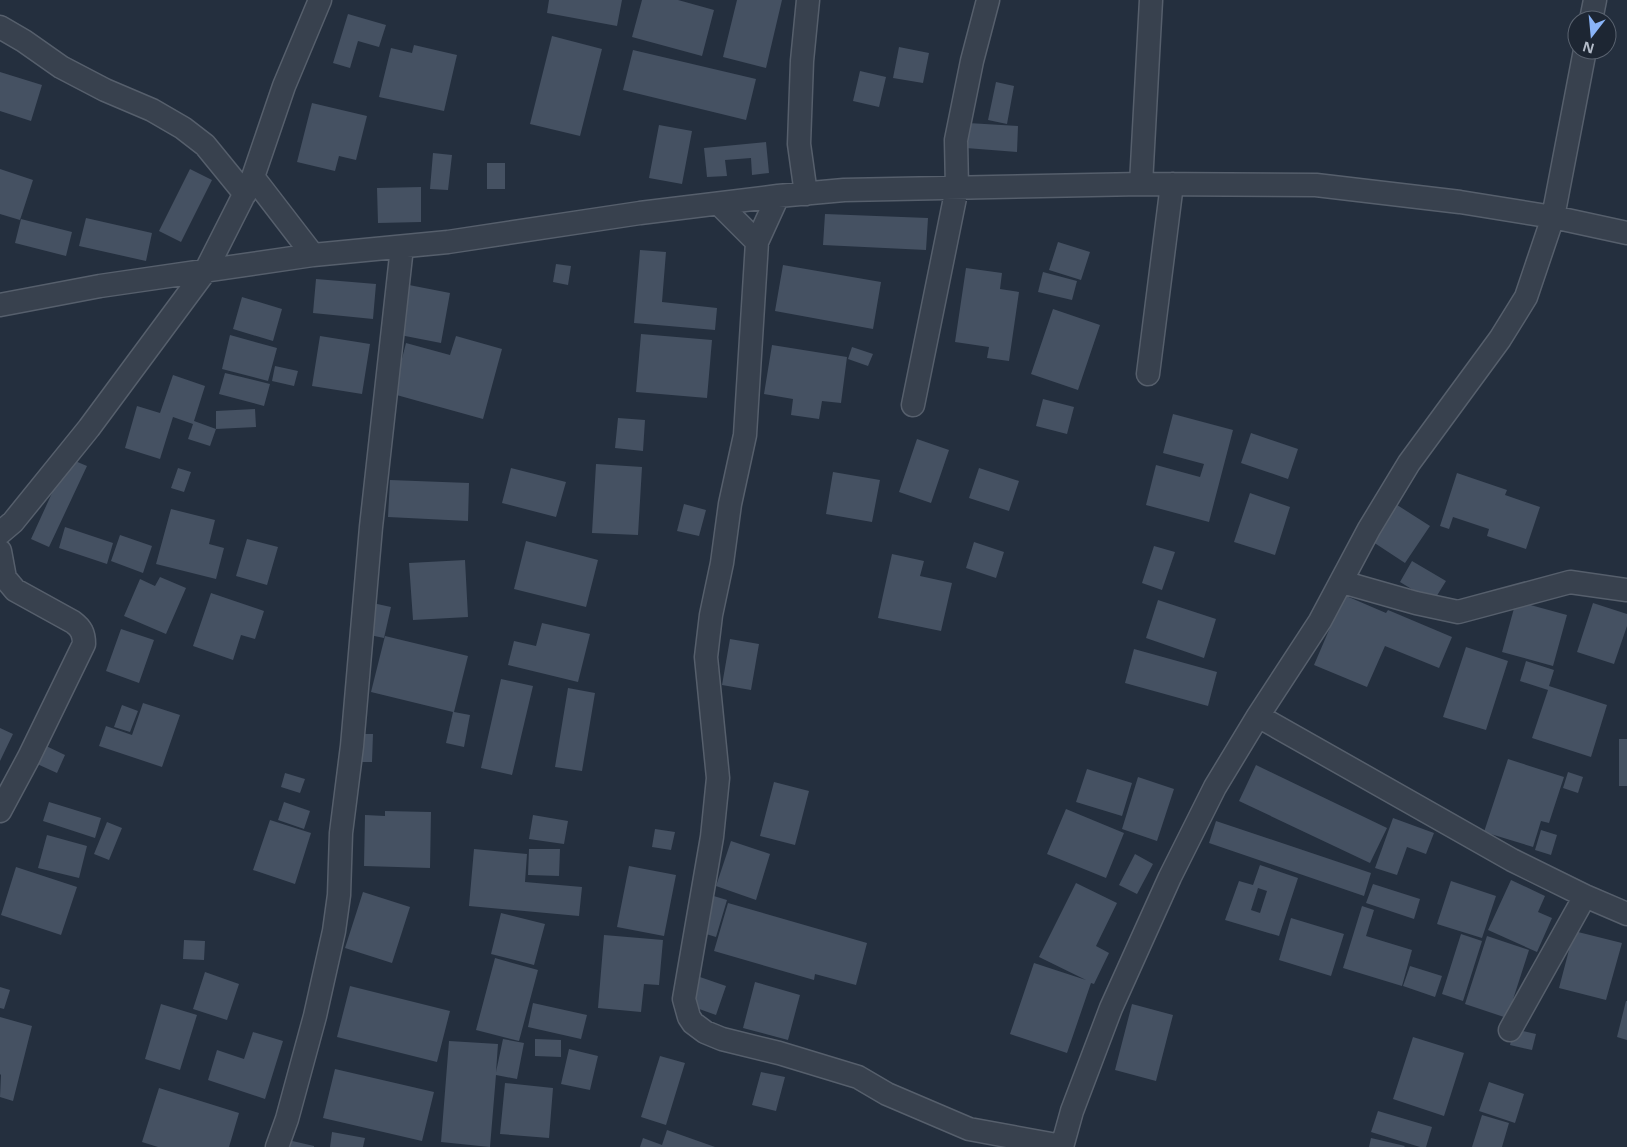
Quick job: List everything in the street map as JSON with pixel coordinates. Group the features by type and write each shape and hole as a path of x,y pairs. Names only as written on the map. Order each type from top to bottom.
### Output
{"street":[{"path":"0,533 13,522 89,428 206,270 249,186 284,86 320,0"},
{"path":"806,194 799,144 802,61 808,0"},
{"path":"913,405 957,188 956,140 972,61 988,0"},
{"path":"1141,184 1151,0"},
{"path":"0,27 61,67 105,90 152,110 183,128 205,145 249,186 313,255"},
{"path":"778,196 757,242 745,435 730,504 722,563 711,615 706,658 718,778 712,837 684,999 689,1017 693,1023 705,1032 858,1077 887,1094 969,1130 1062,1146 1072,1111 1111,1008 1170,877 1215,787 1258,716 1320,621 1369,529 1409,462 1500,339 1526,297 1553,216 1583,60"},
{"path":"0,305 100,286 313,255 448,242 640,213 844,190 1141,184 1316,185 1460,202 1553,216 1627,233"},
{"path":"1148,374 1172,184"},
{"path":"719,204 757,242"},
{"path":"277,1147 287,1119 315,1016 334,931 339,895 341,833 353,736 371,527 402,247"},
{"path":"0,551 5,578 15,590 80,628 84,637 84,644 29,758 0,811"},
{"path":"1342,582 1416,603 1458,612 1570,582 1627,590"},
{"path":"1258,716 1512,860 1585,896 1627,914"},
{"path":"1510,1030 1585,896"}],"building":[{"path":"549,0 622,0 617,26 547,13"},
{"path":"642,0 678,0 714,10 702,56 632,37"},
{"path":"737,0 782,0 766,68 723,57"},
{"path":"348,14 386,25 379,47 358,41 350,68 333,63"},
{"path":"552,36 602,49 580,136 530,124"},
{"path":"414,45 457,55 444,111 379,97 391,48 412,53"},
{"path":"899,47 929,53 923,83 893,78"},
{"path":"633,50 756,79 746,120 623,90"},
{"path":"860,71 886,77 879,107 853,101"},
{"path":"0,72 42,85 31,121 0,111"},
{"path":"996,82 1014,86 1007,124 988,120"},
{"path":"312,103 367,116 356,160 339,156 335,171 297,162"},
{"path":"968,123 1018,126 1017,152 966,148"},
{"path":"659,125 692,131 682,184 649,178"},
{"path":"766,142 769,173 752,175 751,158 725,160 727,176 707,177 704,148"},
{"path":"433,153 452,155 448,190 430,189"},
{"path":"487,163 505,163 505,189 487,189"},
{"path":"0,169 33,180 20,220 0,214"},
{"path":"190,169 212,180 181,242 159,231"},
{"path":"421,187 421,222 378,223 377,188"},
{"path":"825,214 928,218 926,250 823,245"},
{"path":"86,218 152,233 146,261 79,246"},
{"path":"21,219 72,232 66,256 15,243"},
{"path":"1058,242 1090,252 1081,280 1049,270"},
{"path":"640,250 666,252 662,302 717,308 715,330 634,323"},
{"path":"556,264 571,266 568,285 553,282"},
{"path":"783,265 881,282 873,329 775,311"},
{"path":"966,268 1002,273 1000,289 1019,292 1009,361 987,358 989,347 955,342"},
{"path":"1043,272 1077,281 1072,300 1038,292"},
{"path":"316,279 376,284 373,319 313,313"},
{"path":"409,285 450,293 441,343 400,335"},
{"path":"242,297 282,309 273,341 233,329"},
{"path":"1053,309 1100,325 1078,390 1031,374"},
{"path":"641,334 712,340 707,398 636,392"},
{"path":"230,335 277,348 268,381 222,369"},
{"path":"320,336 370,344 362,394 312,386"},
{"path":"456,336 502,349 483,419 393,394 406,343 450,355"},
{"path":"772,345 847,357 841,403 822,401 819,419 791,415 793,399 764,394"},
{"path":"852,347 873,354 868,366 848,359"},
{"path":"275,366 298,371 294,386 272,381"},
{"path":"225,373 270,384 264,406 219,394"},
{"path":"173,375 205,386 194,421 216,429 210,446 188,439 193,424 173,417 160,459 125,448 137,406 160,413"},
{"path":"1043,399 1074,407 1067,434 1036,426"},
{"path":"255,409 256,427 216,429 216,411"},
{"path":"1173,414 1233,430 1209,522 1146,505 1156,465 1200,477 1204,464 1163,453"},
{"path":"618,418 645,420 643,451 615,448"},
{"path":"1251,433 1298,449 1288,479 1241,463"},
{"path":"917,439 949,450 931,503 899,492"},
{"path":"68,458 87,466 49,547 31,539"},
{"path":"596,464 642,467 638,535 592,533"},
{"path":"178,468 191,472 184,492 171,488"},
{"path":"511,468 566,482 556,517 502,503"},
{"path":"979,468 1019,481 1009,511 969,498"},
{"path":"833,472 880,480 872,522 826,514"},
{"path":"1457,473 1507,490 1505,495 1540,507 1526,549 1487,536 1489,529 1453,517 1449,529 1440,526"},
{"path":"390,480 469,483 468,521 388,517"},
{"path":"1250,493 1290,507 1275,555 1234,542"},
{"path":"1394,503 1430,526 1405,563 1370,540"},
{"path":"684,504 706,510 699,536 677,531"},
{"path":"171,509 215,520 209,544 224,548 216,579 156,564"},
{"path":"65,527 113,543 107,564 59,548"},
{"path":"120,535 152,546 143,573 111,561"},
{"path":"247,539 278,547 267,585 236,576"},
{"path":"526,541 598,560 586,607 514,589"},
{"path":"974,542 1004,552 996,578 966,568"},
{"path":"1154,546 1175,552 1162,590 1142,583"},
{"path":"892,554 924,561 920,576 952,583 941,631 878,618"},
{"path":"465,560 468,617 413,620 409,563"},
{"path":"1412,561 1446,581 1433,602 1400,582"},
{"path":"160,577 186,588 166,634 124,616 140,579 155,586"},
{"path":"211,593 264,611 255,639 241,635 233,660 193,646"},
{"path":"1344,595 1386,613 1388,610 1452,637 1439,668 1385,646 1367,687 1314,665"},
{"path":"1158,600 1216,619 1204,658 1146,638"},
{"path":"1516,601 1567,615 1553,666 1502,652"},
{"path":"368,602 391,607 384,638 360,633"},
{"path":"1593,603 1627,614 1627,626 1614,664 1577,652"},
{"path":"542,623 590,634 578,682 508,665 514,641 536,646"},
{"path":"121,629 154,640 139,683 106,671"},
{"path":"385,636 468,656 454,712 470,715 464,747 446,743 453,712 371,692"},
{"path":"730,639 759,644 751,690 722,685"},
{"path":"1466,647 1508,661 1486,730 1443,717"},
{"path":"1134,649 1217,672 1208,706 1125,683"},
{"path":"1526,661 1554,670 1549,686 1607,705 1591,757 1532,738 1548,690 1520,681"},
{"path":"501,679 533,686 512,775 481,768"},
{"path":"568,688 595,693 582,771 555,767"},
{"path":"143,703 180,715 162,767 99,746 106,726 132,735"},
{"path":"122,705 138,711 130,732 114,727"},
{"path":"0,728 13,734 0,761"},
{"path":"359,734 373,734 372,762 358,762"},
{"path":"1619,739 1627,739 1627,786 1619,786"},
{"path":"44,745 65,755 57,773 35,763"},
{"path":"1508,759 1564,777 1549,823 1541,821 1533,847 1484,832"},
{"path":"1256,765 1387,828 1370,863 1239,801"},
{"path":"1087,769 1132,783 1122,816 1076,802"},
{"path":"1568,772 1583,777 1578,793 1563,788"},
{"path":"285,773 305,779 300,793 281,787"},
{"path":"1138,777 1174,789 1157,841 1122,829"},
{"path":"774,782 809,791 795,845 760,836"},
{"path":"49,802 101,818 95,838 43,821"},
{"path":"284,802 310,811 304,829 278,820"},
{"path":"1066,809 1124,833 1106,878 1047,854"},
{"path":"385,811 431,812 430,868 364,866 365,815 385,816"},
{"path":"533,815 568,821 564,844 529,839"},
{"path":"1393,818 1434,833 1426,854 1407,847 1397,875 1375,868"},
{"path":"270,820 311,833 295,884 253,870"},
{"path":"1216,821 1371,873 1364,896 1209,843"},
{"path":"107,822 122,828 109,860 94,854"},
{"path":"655,829 675,832 671,850 652,847"},
{"path":"1541,830 1557,835 1551,855 1535,850"},
{"path":"47,835 87,846 79,878 38,868"},
{"path":"731,841 770,854 756,900 716,886"},
{"path":"474,849 527,854 525,882 582,887 579,916 469,906"},
{"path":"529,849 560,849 559,876 528,875"},
{"path":"1135,854 1153,864 1137,894 1119,885"},
{"path":"1260,865 1298,878 1279,936 1225,920 1239,881 1253,885","holes":["1258,888 1267,891 1260,913 1251,910"]},
{"path":"629,866 676,875 664,936 617,927"},
{"path":"16,867 77,887 61,935 1,915"},
{"path":"1511,880 1545,896 1538,912 1552,918 1537,952 1488,930"},
{"path":"1451,881 1496,896 1482,938 1437,924"},
{"path":"1076,883 1117,903 1096,946 1109,953 1094,984 1091,983 1067,1053 1010,1034 1034,963 1086,980 1039,957"},
{"path":"1373,884 1420,899 1414,919 1366,903"},
{"path":"363,892 410,907 392,963 345,948"},
{"path":"707,894 727,900 716,937 696,931"},
{"path":"728,903 867,943 856,985 815,974 814,980 714,951"},
{"path":"1362,906 1374,910 1366,936 1412,950 1402,986 1343,968"},
{"path":"501,913 545,924 534,965 491,954"},
{"path":"1291,918 1344,934 1331,976 1279,960"},
{"path":"1574,931 1622,943 1606,1000 1559,988"},
{"path":"1461,934 1482,941 1463,1001 1442,994"},
{"path":"604,935 663,940 659,985 644,984 641,1012 598,1008"},
{"path":"1487,936 1529,950 1507,1018 1465,1004"},
{"path":"184,940 205,941 204,960 183,959"},
{"path":"495,958 538,970 519,1041 476,1030"},
{"path":"1410,966 1442,976 1435,997 1403,986"},
{"path":"205,972 239,984 227,1020 193,1009"},
{"path":"697,976 726,986 716,1015 688,1005"},
{"path":"755,982 800,995 788,1040 743,1028"},
{"path":"350,986 450,1011 437,1062 337,1037"},
{"path":"0,987 10,990 4,1009 0,1008"},
{"path":"1627,1001 1627,1040 1617,1037"},
{"path":"533,1003 587,1015 581,1039 528,1027"},
{"path":"161,1004 197,1015 180,1070 145,1059"},
{"path":"1132,1004 1173,1015 1156,1081 1115,1070"},
{"path":"0,1017 32,1026 13,1101 0,1097"},
{"path":"1514,1029 1536,1034 1532,1050 1510,1045"},
{"path":"253,1032 283,1041 265,1099 208,1080 217,1050 244,1059"},
{"path":"1413,1037 1464,1053 1444,1116 1393,1099"},
{"path":"503,1039 524,1043 517,1079 496,1075 490,1147 441,1142 449,1041 498,1044 496,1072"},
{"path":"535,1039 561,1040 561,1057 535,1056"},
{"path":"569,1049 598,1056 590,1090 561,1084"},
{"path":"660,1056 685,1063 666,1125 641,1117"},
{"path":"335,1069 434,1092 422,1141 323,1118"},
{"path":"761,1072 785,1077 776,1111 752,1105"},
{"path":"1489,1082 1524,1094 1515,1123 1479,1111"},
{"path":"505,1083 553,1088 549,1138 500,1134"},
{"path":"159,1088 239,1113 229,1147 158,1147 142,1142"},
{"path":"1378,1111 1432,1127 1426,1147 1420,1147 1371,1132"},
{"path":"1482,1115 1509,1123 1502,1147 1472,1147"},
{"path":"667,1130 715,1147 640,1147 643,1138 662,1145"},
{"path":"332,1132 365,1138 363,1147 330,1147"},
{"path":"1371,1138 1405,1146 1369,1147"},
{"path":"288,1140 314,1146 314,1147 286,1147"}]}
